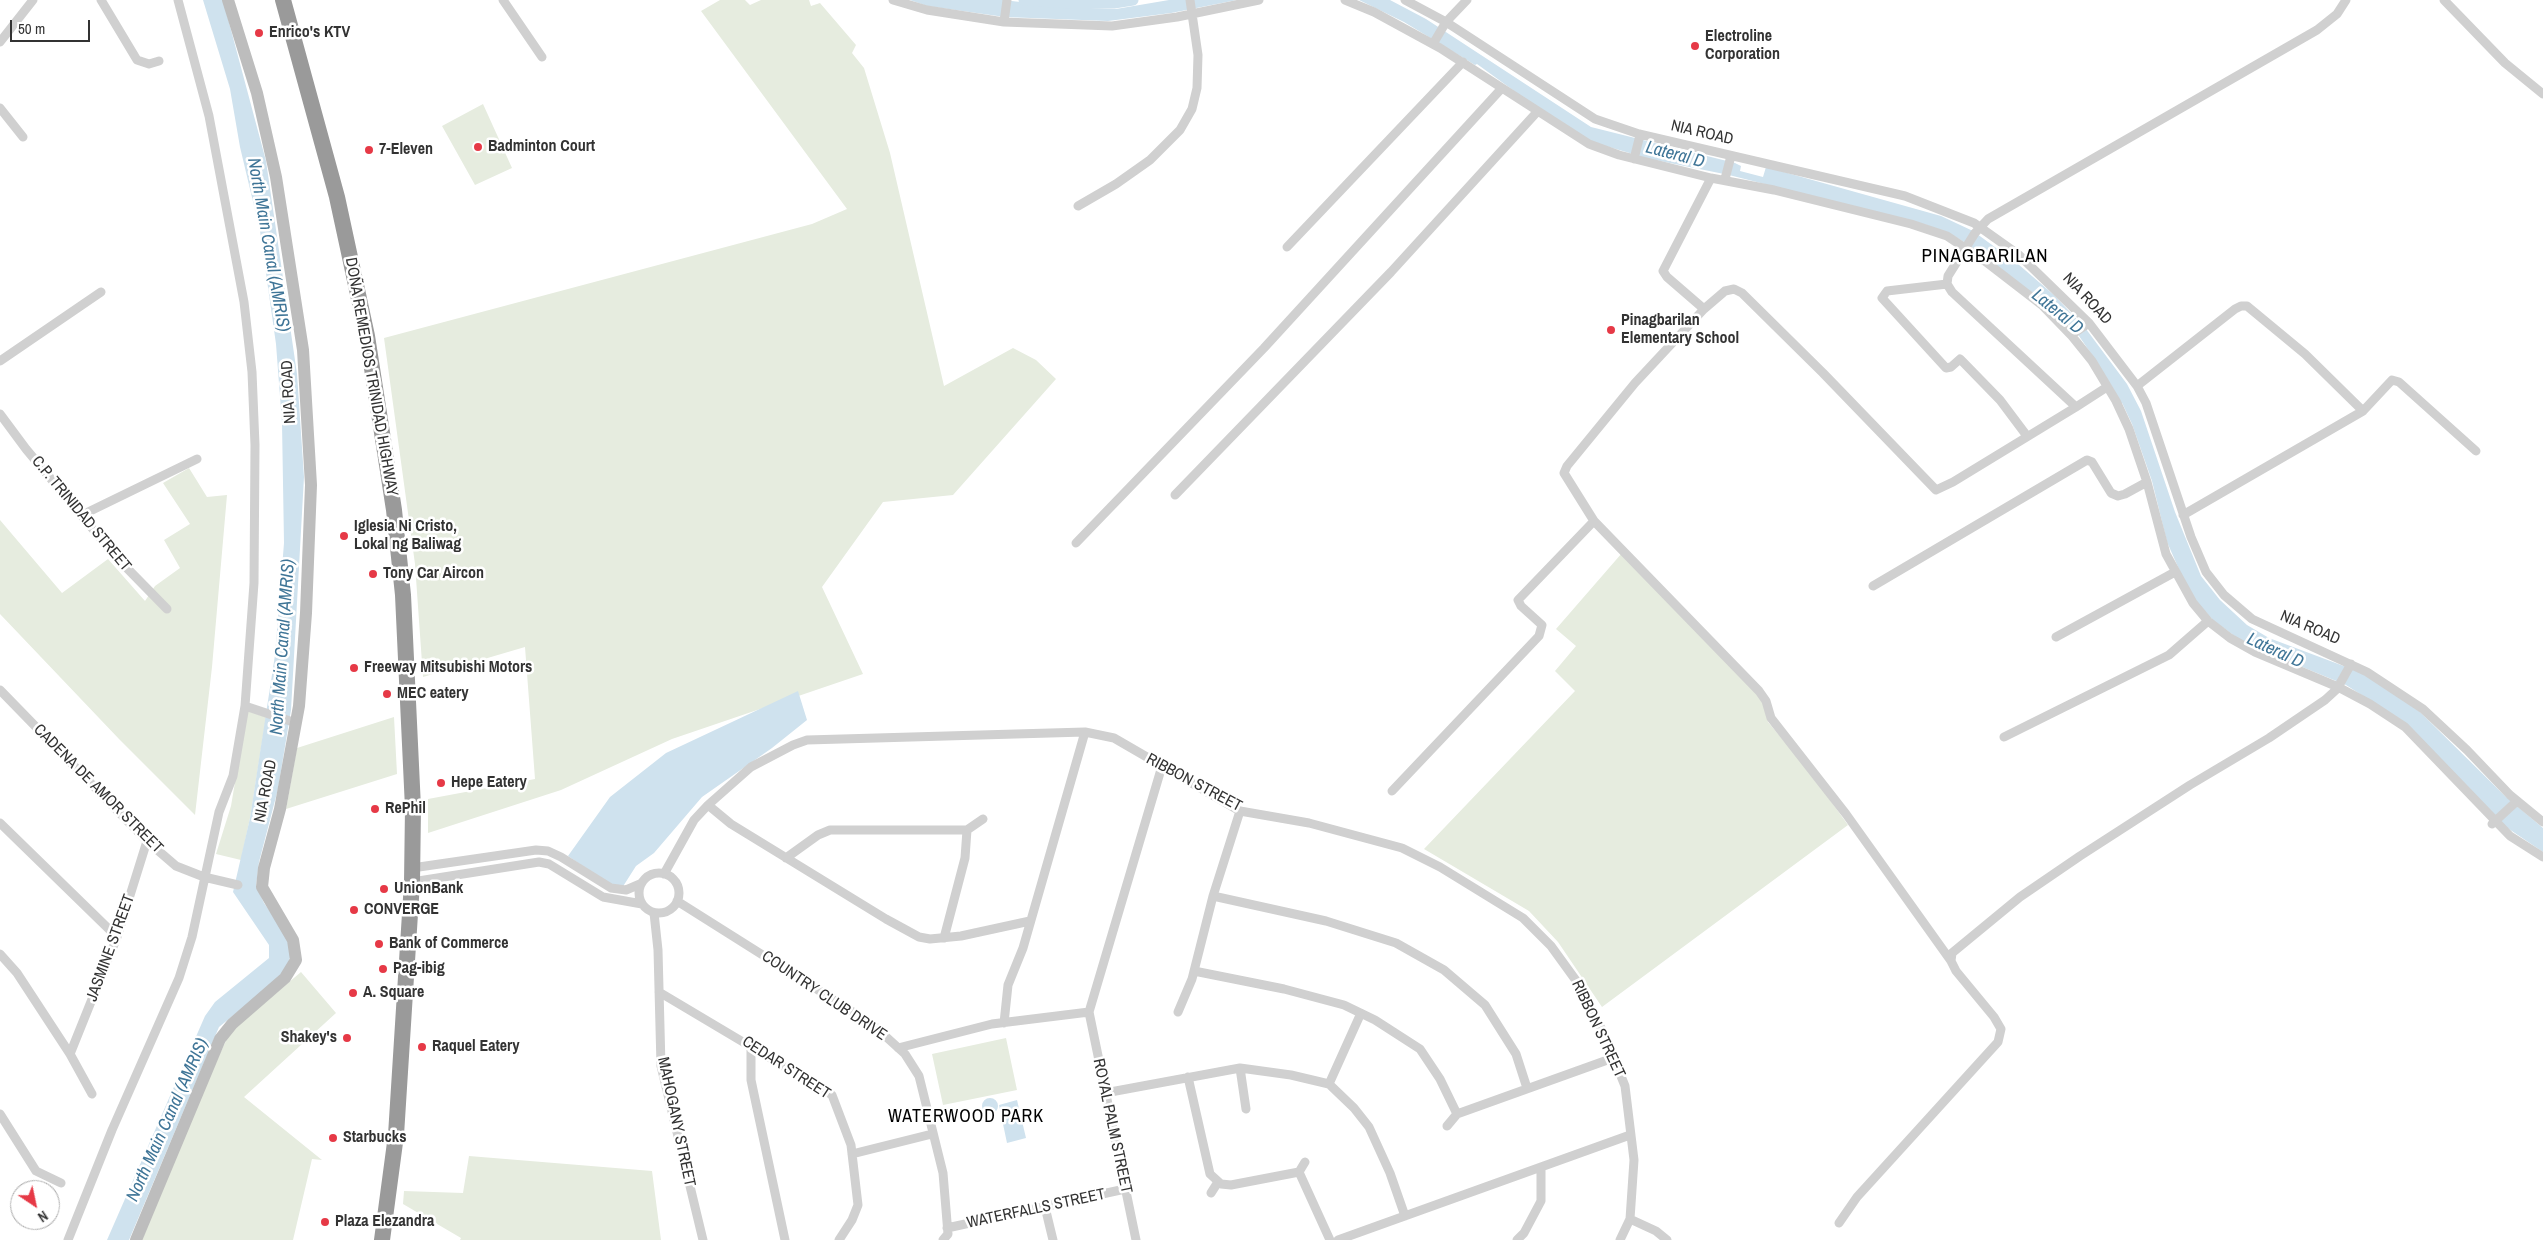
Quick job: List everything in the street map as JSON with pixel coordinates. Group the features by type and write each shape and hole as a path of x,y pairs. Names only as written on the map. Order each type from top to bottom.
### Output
{"highway":[{"name":"DOÑA REMEDIOS TRINIDAD HIGHWAY","path":"283,0 349,248 367,336 386,446 404,614 413,808 412,875 396,1135 382,1240"}],"street":[{"path":"0,42 32,0"},
{"path":"101,0 137,60 149,64 159,61"},
{"path":"68,1240 112,1130 179,978 192,937 219,812 233,776 245,706 254,583 252,372 244,302 209,116 178,0"},
{"name":"NIA ROAD","path":"136,1240 220,1039 232,1024 285,978 296,960 293,940 262,887 264,868 280,809 306,614 311,485 303,350 276,177 257,93 228,0"},
{"path":"503,0 542,57"},
{"path":"893,0 927,10 1004,19 1112,26 1191,7 1259,0"},
{"path":"1004,19 1007,0"},
{"path":"1346,0 1435,42 1537,112 1589,144 1711,178 1726,177 1911,224 1947,236 1967,248 2016,284 2074,334 2092,361 2129,429 2147,482 2166,554 2175,572 2208,621 2230,638 2255,652 2339,685 2405,727 2495,822 2510,836 2543,857"},
{"name":"NIA ROAD","path":"1405,0 1595,119 1640,138 1905,196 1942,209 2019,255 2087,325 2137,386 2146,403 2183,515 2206,572 2235,605 2252,619 2272,630 2367,672 2434,718 2515,802 2543,822"},
{"path":"1435,42 1444,25 1467,0"},
{"path":"2076,407 1991,330 1952,292 1947,284 1948,276 1978,230 1988,219 2317,30 2337,14 2346,0"},
{"path":"2444,0 2505,63 2543,94"},
{"path":"1078,206 1116,184 1150,160 1180,130 1192,109 1197,88 1198,56 1191,7"},
{"path":"1287,247 1463,62"},
{"path":"1076,543 1264,348 1502,88"},
{"path":"0,108 23,137"},
{"path":"1175,495 1391,272 1537,112"},
{"path":"1635,157 1640,138"},
{"path":"1726,177 1731,159"},
{"path":"1704,309 1667,277 1663,271 1711,178"},
{"path":"1947,284 1887,291 1882,298 1946,368 1951,367 1960,359 2000,400 2028,436"},
{"path":"1839,1223 1856,1197 1998,1042 2000,1029 1994,1017 1956,972 1846,814 1770,718 1766,701 1759,691 1594,521 1564,473 1567,466 1635,382 1704,309 1726,291 1734,288 1742,293 1936,490 1953,482 2107,387"},
{"path":"0,361 101,292"},
{"path":"2137,386 2235,309 2247,306 2305,354 2362,411"},
{"path":"2074,334 2087,325"},
{"path":"2183,515 2362,411 2392,380 2399,382 2476,451"},
{"name":"C.P. TRINIDAD STREET","path":"0,414 26,449 118,559 167,609"},
{"path":"82,515 196,459"},
{"path":"1873,586 2087,460 2092,462 2111,493 2118,496 2147,482"},
{"path":"1392,790 1539,636 1542,625 1518,600 1594,521"},
{"path":"2056,637 2175,572"},
{"path":"2004,737 2169,656 2208,621"},
{"path":"1950,961 1952,953 2020,897 2182,790 2269,738 2325,700 2339,685 2350,666"},
{"name":"CADENA DE AMOR STREET","path":"0,690 147,841 176,866 204,877 238,884"},
{"path":"245,706 292,721"},
{"path":"1004,1023 1008,985 1030,921 1085,732"},
{"name":"RIBBON STREET","path":"664,874 694,820 708,805 751,768 792,745 807,740 1085,732 1114,738 1240,811 1309,824 1402,848 1440,867 1523,918 1551,946 1580,986 1625,1086 1634,1160 1630,1219"},
{"path":"898,1048 1004,1023 1089,1012 1162,766"},
{"path":"2495,822 2515,802"},
{"path":"708,805 731,824 919,937 930,940 944,938 1030,921"},
{"path":"1178,1012 1194,971 1213,896 1240,811"},
{"path":"786,858 818,835 830,830 968,830 983,819"},
{"path":"0,823 117,937"},
{"path":"944,938 965,858 968,830"},
{"name":"JASMINE STREET","path":"70,1054 117,937 147,841"},
{"path":"536,850 548,851 611,888 626,890 640,884 651,875 664,874 670,876 678,886 677,901 665,912 654,912 642,904 603,897 549,864 539,862 412,875 536,850"},
{"path":"640,884 639,898 642,904"},
{"path":"1213,896 1335,924 1396,943 1444,970 1486,1005 1516,1054 1527,1088"},
{"name":"COUNTRY CLUB DRIVE","path":"677,901 872,1024 905,1054 919,1076 943,1173 948,1234 943,1240"},
{"name":"MAHOGANY STREET","path":"654,912 661,1066 704,1240"},
{"path":"0,954 17,973 70,1054 92,1094"},
{"path":"1194,971 1284,989 1344,1005 1375,1020 1420,1049 1440,1079 1457,1114"},
{"name":"CEDAR STREET","path":"659,992 751,1045 832,1095 845,1125 852,1154 858,1205 852,1220 839,1240"},
{"name":"ROYAL PALM STREET","path":"1089,1012 1136,1240"},
{"path":"1329,1084 1361,1013"},
{"path":"751,1045 750,1080 785,1240"},
{"path":"1447,1126 1457,1114 1613,1058"},
{"path":"1105,1093 1240,1068 1291,1075 1329,1084 1354,1108 1369,1127 1390,1173 1405,1216"},
{"path":"1240,1068 1246,1109"},
{"path":"1188,1077 1210,1174 1218,1182 1221,1184 1231,1184 1299,1172 1306,1162"},
{"path":"0,1114 36,1171 61,1183"},
{"path":"852,1154 932,1134"},
{"path":"1338,1240 1630,1135"},
{"path":"1517,1240 1524,1233 1541,1200 1542,1167"},
{"path":"1299,1172 1330,1240"},
{"path":"1211,1194 1218,1182"},
{"name":"WATERFALLS STREET","path":"947,1228 1125,1189"},
{"path":"1045,1207 1053,1240"},
{"path":"1620,1240 1630,1219 1656,1231 1667,1240"}],"shaded area":[{"path":"720,0 745,0 750,5 761,0 809,0 811,6 820,3 856,45 852,53 864,68 890,153 944,386 1013,348 1036,360 1056,379 953,495 883,502 822,587 863,674 672,739 561,790 428,833 428,799 535,779 525,647 423,677 415,564 384,338 812,224 847,209 701,11"},
{"name":"Badminton Court","path":"483,104 512,168 475,185 442,126"},
{"path":"189,468 207,497 227,495 212,667 195,815 119,739 0,614 0,520 62,593 108,559 145,601 155,586 180,568 164,540 190,524 163,483"},
{"path":"1622,553 1764,701 1768,722 1809,771 1848,825 1602,1007 1558,942 1529,911 1424,849 1575,691 1555,671 1576,646 1556,629"},
{"path":"247,711 266,717 250,818 241,860 216,854 231,806"},
{"path":"394,717 397,774 286,809 297,748"},
{"path":"301,972 336,1013 244,1097 322,1160 312,1159 293,1240 142,1240 205,1086 230,1032"},
{"path":"1006,1038 1017,1090 943,1105 932,1054"},
{"path":"469,1156 652,1171 661,1240 460,1240 461,1238 403,1204 404,1191 463,1193"}],"water":[{"name":"North Main Canal (AMRIS)","path":"203,0 223,0 266,161 297,374 304,477 291,710 278,789 259,862 256,886 264,903 285,933 291,953 288,965 278,979 219,1027 129,1240 107,1240 205,1016 215,1002 269,958 269,945 233,892 250,818 275,655 284,543 282,423 276,344 260,231 240,147 230,89"},
{"path":"910,0 1003,0 1064,7 1116,9 1169,0 1237,0 1171,13 1108,21 1005,17 927,6"},
{"name":"Lateral D","path":"1359,0 1390,0 1426,19 1591,127 1735,163 1741,166 1740,171 1763,177 1766,167 1941,216 1973,231 2018,264 2054,295 2086,329 2127,384 2141,411 2175,512 2201,576 2220,600 2247,625 2269,638 2365,674 2420,712 2505,796 2543,828 2543,852 2506,827 2407,724 2346,685 2244,643 2213,620 2196,601 2182,576 2167,542 2152,481 2132,424 2116,390 2079,336 2042,297 2018,276 1956,237 1927,225 1729,175 1650,159 1592,142 1539,109 1477,64 1475,65 1404,22"},
{"path":"798,691 807,720 772,748 702,797 654,853 636,866 622,888 608,883 568,856 610,797 666,753"},
{"path":"987,1098 993,1098 998,1103 996,1112 987,1114 982,1109 982,1103"},
{"path":"1017,1100 1026,1138 1007,1143 999,1105"}],"waterway":[{"name":"Lateral D","path":"1024,0 1070,3 1114,3 1133,0"},
{"name":"Lateral D","path":"1994,260 2064,318"},
{"name":"Lateral D","path":"2101,364 2119,399"}],"place":[{"name":"Enrico's KTV","path":"259,33"},
{"name":"Electroline Corporation","path":"1695,46"},
{"name":"Badminton Court","path":"478,147"},
{"name":"7-Eleven","path":"369,150"},
{"name":"Pinagbarilan Elementary School","path":"1611,330"},
{"name":"Iglesia Ni Cristo, Lokal ng Baliwag","path":"344,536"},
{"name":"Tony Car Aircon","path":"373,574"},
{"name":"Freeway Mitsubishi Motors","path":"354,668"},
{"name":"MEC eatery","path":"387,694"},
{"name":"Hepe Eatery","path":"441,783"},
{"name":"RePhil","path":"375,809"},
{"name":"UnionBank","path":"384,889"},
{"name":"CONVERGE","path":"354,910"},
{"name":"Bank of Commerce","path":"379,944"},
{"name":"Pag-ibig","path":"383,969"},
{"name":"A. Square","path":"353,993"},
{"name":"Shakey's","path":"347,1038"},
{"name":"Raquel Eatery","path":"422,1047"},
{"name":"Starbucks","path":"333,1138"},
{"name":"Plaza Elezandra","path":"325,1222"}],"district":[{"name":"PINAGBARILAN","path":"1985,257"},
{"name":"WATERWOOD PARK","path":"966,1117"}]}
